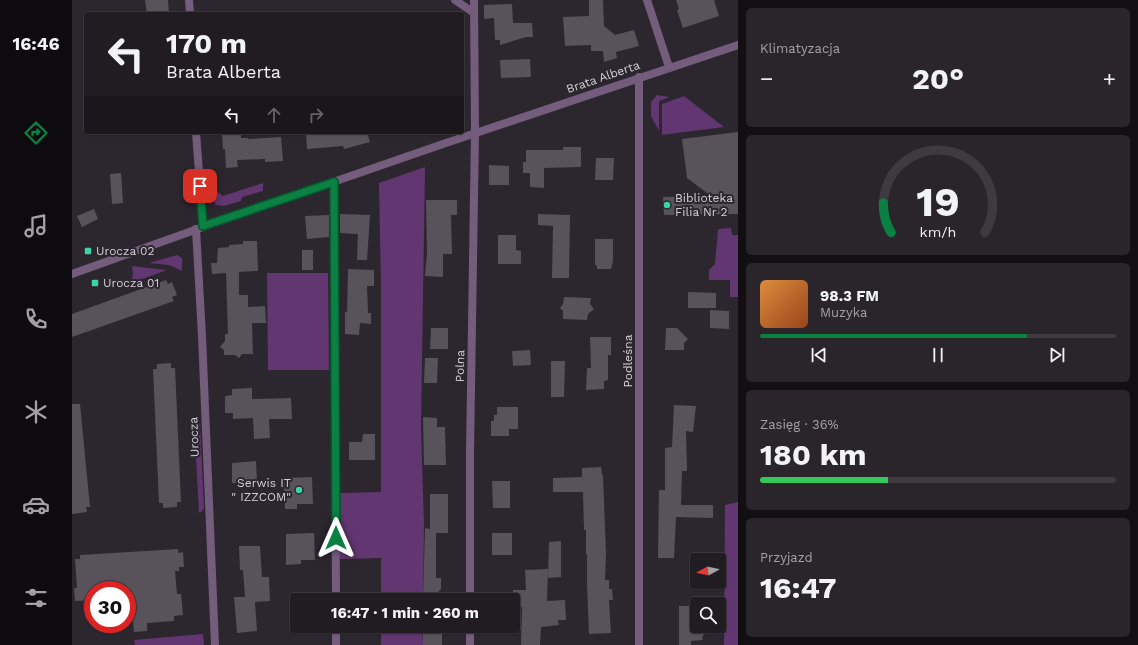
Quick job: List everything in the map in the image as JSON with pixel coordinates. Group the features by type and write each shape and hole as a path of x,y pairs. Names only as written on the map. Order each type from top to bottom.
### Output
{"street":[{"path":"189,0 190,12"},
{"path":"455,0 474,13"},
{"path":"474,0 475,133"},
{"path":"647,0 669,67"},
{"name":"Brata Alberta","path":"72,274 199,228 475,133 738,45"},
{"name":"Podleśna","path":"639,77 639,645"},
{"name":"Polna","path":"470,593 470,459 475,133"},
{"name":"Urocza","path":"196,134 202,344 215,645"},
{"path":"334,182 336,593"},
{"path":"336,633 336,645"},
{"path":"470,633 470,645"}],"shaded area":[{"path":"657,95 670,97 659,101 659,131 651,116 651,102"},
{"path":"684,96 724,127 662,135 662,104"},
{"path":"425,167 421,427 424,524 423,593 381,593 381,558 340,559 340,493 381,492 381,287 379,183"},
{"path":"263,183 263,191 242,197 241,201 224,206 216,205 213,200 211,189 223,196"},
{"path":"731,228 732,235 738,235 738,297 730,297 730,280 709,280 709,270 715,264 718,229"},
{"path":"177,255 182,258 182,271 169,265 149,263"},
{"path":"132,266 167,270 131,283 133,274"},
{"path":"267,273 328,273 329,370 268,370"},
{"path":"194,419 200,424 204,508 199,513"},
{"path":"738,502 738,645 724,645 724,633 726,633 726,597 724,597 724,589 726,589 725,505"},
{"path":"381,633 422,633 423,645 381,645"},
{"path":"203,634 204,645 135,645 134,640"}],"building":[{"path":"145,0 168,0 169,12 147,12"},
{"path":"589,0 603,0 604,26 615,35 634,30 639,46 616,52 617,58 604,62 603,51 591,51 591,45 565,46 563,17 589,16"},
{"path":"676,0 714,0 719,16 683,28 677,10 679,9"},
{"path":"512,4 513,23 532,23 533,37 526,37 500,45 500,40 495,40 494,18 484,19 484,5"},
{"path":"530,59 531,77 501,78 500,60"},
{"path":"738,132 738,214 664,215 663,197 711,196 687,178 682,139"},
{"path":"222,134 241,134 241,138 248,139 281,137 283,161 265,162 265,159 237,160 238,167 226,168 225,149 223,149"},
{"path":"306,134 368,134 370,142 344,149 343,146 307,149"},
{"path":"563,147 581,147 581,167 544,168 544,188 530,187 530,173 523,173 523,162 526,162 526,150 563,150"},
{"path":"596,158 614,158 613,180 595,180"},
{"path":"489,165 509,166 509,185 489,185"},
{"path":"121,173 123,203 112,204 110,174"},
{"path":"426,200 457,200 457,215 451,215 452,254 443,254 443,277 425,276 427,254"},
{"path":"94,209 98,219 82,227 77,216"},
{"path":"340,214 370,215 367,260 357,260 358,234 340,233"},
{"path":"538,214 570,215 569,278 552,278 553,226 538,225"},
{"path":"329,215 329,237 307,239 305,216"},
{"path":"498,235 516,235 516,250 521,251 521,264 498,264"},
{"path":"595,239 613,239 613,261 611,269 597,269 597,265 595,265"},
{"path":"243,241 257,241 258,271 239,272 239,295 248,295 248,307 265,306 266,323 252,323 253,354 242,354 239,358 235,355 224,355 224,350 220,347 225,341 225,334 228,334 226,273 212,274 211,263 217,263 218,248 229,247 229,245 243,244"},
{"path":"302,250 313,250 313,270 302,270"},
{"path":"348,269 374,270 374,286 367,286 368,313 371,313 371,324 360,323 359,335 345,334"},
{"path":"166,280 168,284 172,282 177,295 172,297 174,301 72,337 72,314"},
{"path":"688,292 716,293 716,308 688,308"},
{"path":"564,297 591,298 590,304 594,309 588,314 587,320 563,319 563,311 560,308 563,304"},
{"path":"710,310 729,311 729,329 710,328"},
{"path":"431,328 448,328 448,349 430,349"},
{"path":"666,328 677,328 688,339 684,343 684,350 665,350"},
{"path":"590,337 611,337 611,355 608,355 608,380 604,381 604,389 586,390 587,368 591,368"},
{"path":"530,350 531,365 513,366 512,351"},
{"path":"425,358 438,358 437,383 424,383"},
{"path":"551,361 565,361 564,397 551,397"},
{"path":"171,363 171,368 175,368 181,502 177,502 177,507 163,508 163,503 159,503 153,369 157,369 157,364"},
{"path":"252,388 252,399 291,398 292,419 269,419 270,438 254,439 253,418 233,419 233,413 225,413 225,396 232,395 232,389"},
{"path":"72,404 80,404 90,507 86,507 87,512 72,514"},
{"path":"674,405 696,406 693,432 686,431 687,471 682,471 681,505 713,505 713,518 676,517 674,558 658,558 659,490 665,490 665,448 672,447"},
{"path":"497,407 518,407 518,429 509,429 509,436 491,436 491,421 494,421 494,415 497,415"},
{"path":"423,417 437,418 437,427 445,427 446,465 424,465"},
{"path":"363,434 375,434 375,460 349,460 349,442 362,442"},
{"path":"256,461 257,483 232,483 232,463"},
{"path":"601,467 603,475 606,554 605,580 609,580 609,589 612,589 613,600 609,600 611,633 589,634 586,530 584,530 583,492 553,492 553,478 582,477 582,468"},
{"path":"312,477 313,504 297,504 297,509 285,509 284,478"},
{"path":"492,481 510,481 510,508 493,508"},
{"path":"430,494 448,494 448,533 436,533 436,578 441,578 441,589 437,593 423,593 425,528 430,529"},
{"path":"314,533 315,560 301,560 301,564 286,565 286,534"},
{"path":"492,533 512,533 512,555 492,555"},
{"path":"561,541 561,577 548,578 549,542"},
{"path":"239,546 260,546 262,577 269,577 270,601 255,602 257,631 237,633 234,597 245,597 243,570 240,570"},
{"path":"178,549 178,553 183,552 184,567 179,567 179,571 175,571 177,594 181,594 183,615 174,616 174,621 147,623 147,631 136,632 136,581 84,581 84,600 75,601 74,588 77,588 75,559 80,559 80,555"},
{"path":"548,569 547,601 565,600 566,620 558,620 559,625 541,627 540,645 521,645 522,607 520,607 520,593 513,593 513,590 526,590 525,570"},
{"path":"679,606 690,606 690,633 705,633 702,637 703,640 691,641 691,645 679,645"},
{"path":"423,633 442,633 442,645 423,645"}],"place":[{"name":"Biblioteka Filia Nr 2","path":"667,205"},
{"name":"Urocza 02","path":"88,251"},
{"name":"Urocza 01","path":"95,283"},
{"name":"Serwis IT \" IZZCOM\"","path":"299,490"}],"route":[{"path":"200,186 203,226 334,182 336,538"}]}
